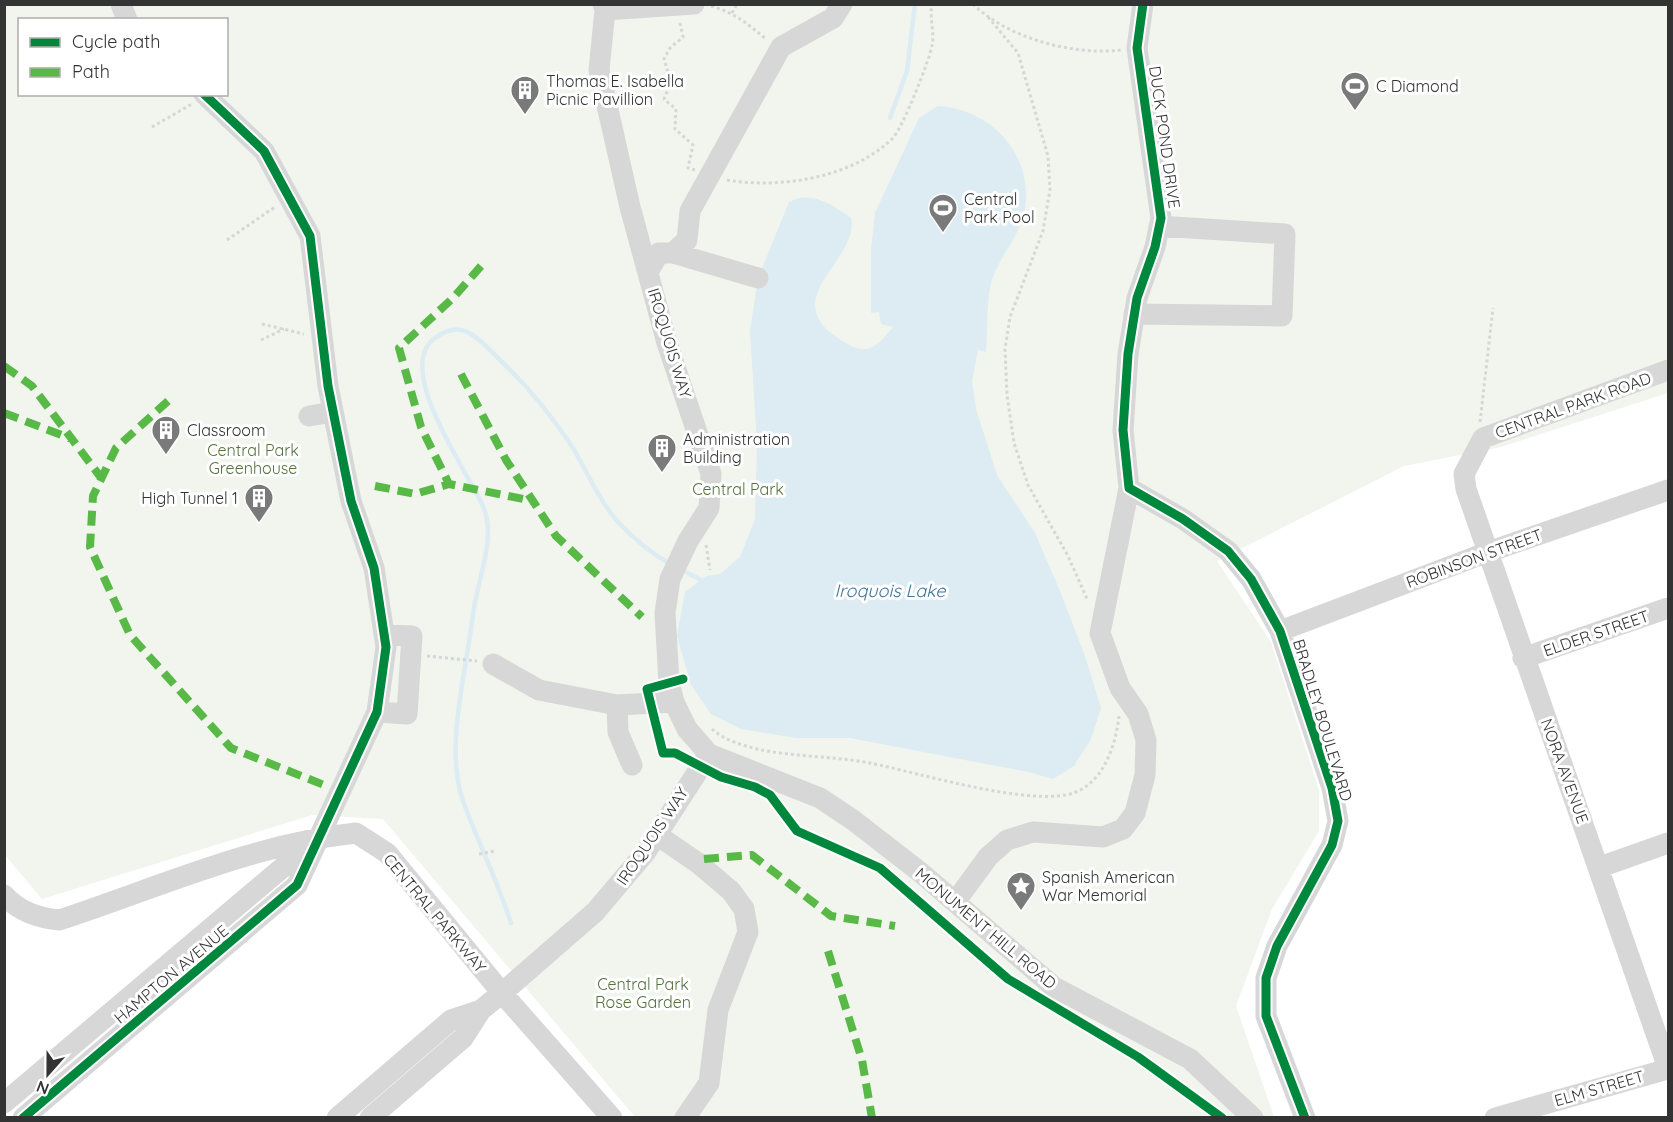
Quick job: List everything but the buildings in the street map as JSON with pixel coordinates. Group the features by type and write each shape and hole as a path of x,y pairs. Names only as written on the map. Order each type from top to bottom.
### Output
{"street":[{"name":"IROQUOIS WAY","path":"648,272 659,253 673,253 687,240 690,211 781,47 833,18 842,4"},
{"name":"DUCK POND DRIVE","path":"955,902 988,857 1007,840 1033,832 1103,837 1123,829 1135,813 1145,775 1146,740 1138,714 1120,688 1100,633 1129,488 1123,430 1128,354 1134,314 1161,218 1137,48 1143,4"},
{"name":"IROQUOIS WAY","path":"481,1010 601,905 657,835 709,754 687,729 674,702 666,667 664,625 670,579 709,508 711,474 667,343 630,207 599,70 604,7"},
{"path":"604,7 687,10"},
{"path":"206,96 264,151 310,236 320,339 333,412 351,501 374,568 386,647 376,712 319,837"},
{"path":"1134,314 1282,316 1285,234 1159,226"},
{"path":"673,253 758,278"},
{"name":"CENTRAL PARK ROAD","path":"1464,474 1483,438 1668,370"},
{"path":"309,416 333,412"},
{"name":"NORA AVENUE","path":"1464,474 1466,489 1523,658 1600,867 1668,1068"},
{"path":"1129,488 1183,519 1228,551 1251,579 1280,631"},
{"name":"ROBINSON STREET","path":"1280,631 1488,552 1668,490"},
{"name":"ELDER STREET","path":"1523,658 1668,608"},
{"name":"BRADLEY BOULEVARD","path":"1280,631 1332,788 1338,821 1332,845 1277,946 1266,978 1266,1016 1305,1118"},
{"path":"376,712 407,714 412,636 384,635"},
{"path":"484,663 539,690 617,705 674,702"},
{"path":"617,705 618,732 632,765"},
{"name":"MONUMENT HILL ROAD","path":"709,754 820,798 854,820 1054,987 1190,1059 1253,1118"},
{"name":"CENTRAL PARKWAY","path":"4,896 27,912 42,918 59,920 257,851 319,837 357,833 387,853 502,993 612,1118"},
{"path":"657,835 698,863 731,891 744,909 748,932 718,1010 709,1083 685,1118"},
{"name":"HAMPTON AVENUE","path":"4,1103 319,837"},
{"name":"HAMPTON AVENUE","path":"23,1118 297,885 319,837"},
{"path":"1600,867 1668,843"},
{"name":"HAMPTON AVENUE","path":"220,921 235,940"},
{"path":"349,1114 451,1020 481,1010"},
{"path":"370,1118 463,1038 481,1010"},
{"path":"74,1046 89,1064"},
{"name":"ELM STREET","path":"1495,1118 1668,1068"}],"path":[{"path":"703,4 732,13 768,41 777,54"},
{"path":"732,13 737,4"},
{"path":"687,10 683,37 670,48 664,59 671,82 664,99 676,109 675,129 693,145 688,168 729,181 771,183 821,176 863,159 894,138 933,44 930,16 932,4"},
{"path":"973,4 988,17 1018,53 1048,156 1050,190 1043,231 1013,307 1007,338 1007,395 1014,443 1028,485 1068,556 1090,607"},
{"path":"988,17 1036,42 1101,52 1137,48"},
{"path":"152,127 203,96"},
{"path":"227,240 289,197"},
{"path":"1478,445 1492,308"},
{"path":"262,324 320,339"},
{"path":"261,340 285,329"},
{"path":"411,654 484,663"},
{"path":"710,727 732,741 758,749 868,763 995,791 1049,797 1076,792 1092,780 1107,762 1119,719 1120,688"},
{"path":"479,854 495,851"}],"green space":[{"name":"Central Park","path":"5,5 1668,5 1668,393 1501,447 1404,466 1217,561 1271,642 1319,790 1319,831 1272,909 1236,1006 1274,1117 635,1117 383,819 312,815 42,899 5,855"}],"water":[{"name":"Iroquois Lake","path":"938,106 958,109 993,127 1007,141 1024,176 1026,196 1023,217 991,283 986,352 978,350 972,381 976,409 997,475 1035,533 1085,656 1101,708 1091,739 1074,766 1053,779 1028,772 850,738 796,738 741,729 711,714 691,685 677,636 685,592 706,576 720,574 740,557 755,519 757,443 750,331 758,278 789,202 814,198 837,208 851,218 851,233 825,277 815,306 820,321 835,336 857,348 873,347 893,327 881,324 879,312 871,313 871,250 875,213 919,118"}],"waterway":[{"path":"890,118 907,71 915,4"},
{"path":"511,923 463,801 458,780 456,733 488,530 482,504 449,445 427,395 423,372 424,352 435,338 445,332 462,330 484,344 548,412 619,523 644,546 672,565"},
{"path":"682,570 701,580"}],"marked path":[{"path":"481,266 453,298 399,348 421,427 449,484 533,501"},
{"path":"4,366 32,386 102,479"},
{"path":"461,374 506,460 556,536 642,617"},
{"path":"168,401 116,448 93,496 90,547 130,635 231,748 329,787"},
{"path":"4,413 72,439"},
{"path":"375,486 415,494 449,484"},
{"path":"704,859 752,855 831,916 895,926"},
{"path":"828,951 862,1060 872,1118"}],"cycle path":[{"path":"1143,4 1137,48 1161,218 1155,247 1137,298 1128,354 1123,430 1129,488 1183,519 1228,551 1251,579 1280,631 1332,788 1338,821 1332,845 1277,946 1266,978 1266,1016 1305,1118"},
{"path":"23,1118 297,885 377,712 386,647 374,568 351,501 328,386 310,236 264,151 206,96"},
{"path":"683,679 647,689 663,753 675,753 721,777 755,787 770,795 797,831 880,868 1008,979 1138,1057 1222,1118"}],"place":[{"name":"C Diamond","path":"1355,112"},
{"name":"Thomas E. Isabella Picnic Pavillion","path":"525,116"},
{"name":"Central Park Pool","path":"943,234"},
{"name":"Classroom","path":"166,456"},
{"name":"Administration Building","path":"662,474"},
{"name":"High Tunnel 1","path":"259,524"},
{"name":"Spanish American War Memorial","path":"1021,912"}],"park label":[{"name":"Central Park Greenhouse","path":"253,459"},
{"name":"Central Park Rose Garden","path":"643,993"}]}
